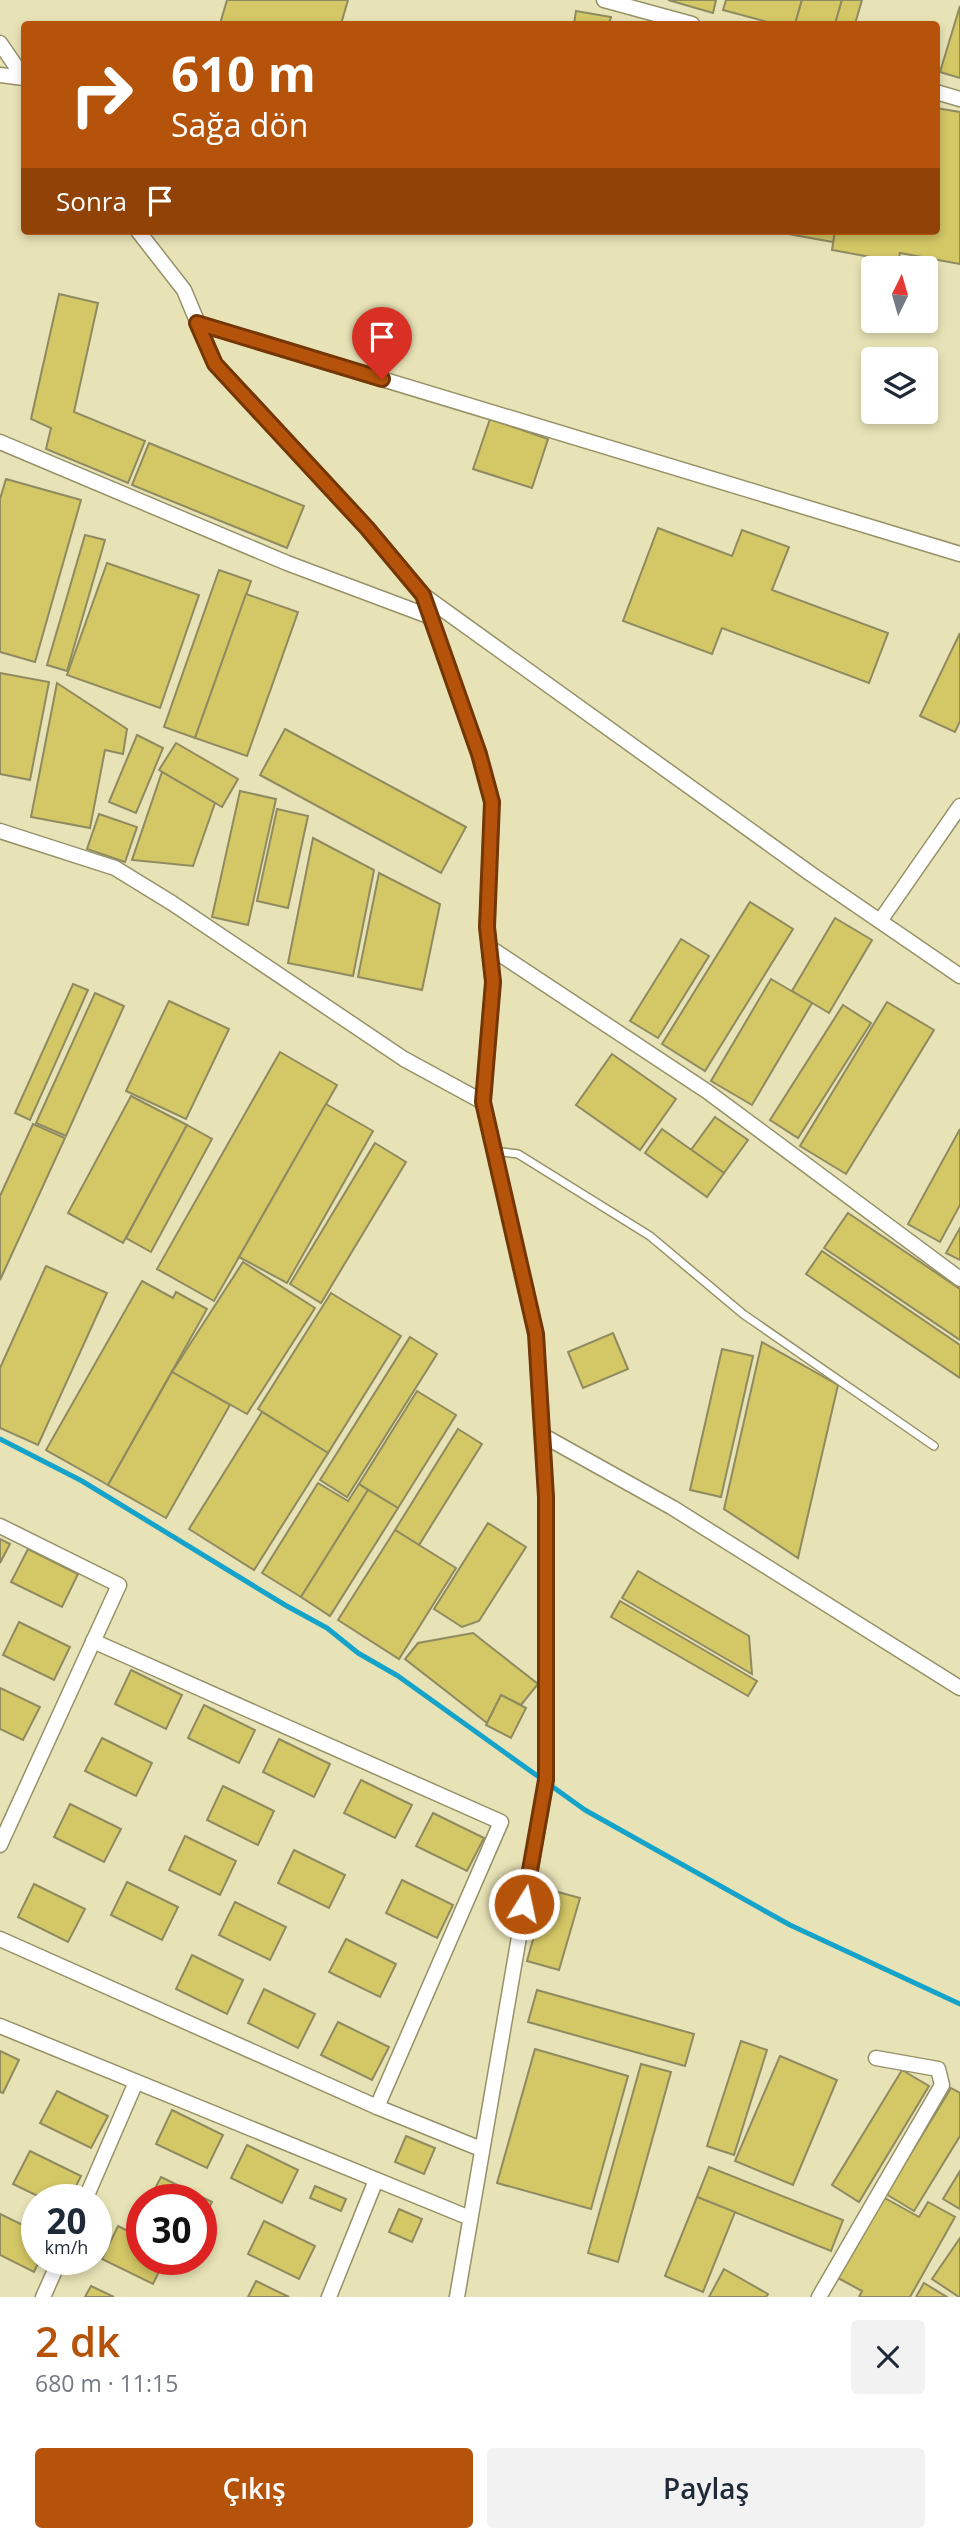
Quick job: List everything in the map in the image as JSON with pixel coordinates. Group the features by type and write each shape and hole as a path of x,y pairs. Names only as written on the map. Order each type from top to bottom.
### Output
{"street":[{"path":"604,0 681,21"},
{"path":"0,43 21,74"},
{"path":"0,75 21,78"},
{"path":"940,93 960,99"},
{"path":"141,235 184,290 215,364 367,528 423,595 960,976"},
{"path":"197,323 960,554"},
{"path":"0,442 287,563 431,617"},
{"path":"423,595 479,754 492,802 487,927 493,982 483,1102 536,1334 546,1497 545,1787 457,2297"},
{"path":"880,921 960,806"},
{"path":"0,831 114,868 172,903 404,1059 483,1102"},
{"path":"489,947 708,1092 960,1279"},
{"path":"542,1435 673,1508 960,1688"},
{"path":"0,1526 119,1585 0,1844"},
{"path":"93,1641 501,1822 377,2107"},
{"path":"0,1939 377,2107 481,2149"},
{"path":"0,2026 470,2218"},
{"path":"819,2297 942,2085 938,2069 876,2058"},
{"path":"92,2184 136,2082"},
{"path":"329,2297 376,2180"},
{"path":"43,2297 53,2275"}],"lane":[{"path":"495,1151 518,1154 650,1236 743,1314 934,1446"}],"building":[{"path":"227,0 348,0 342,21 221,21"},
{"path":"668,0 716,0 713,13"},
{"path":"726,0 802,0 796,21 764,21 723,10"},
{"path":"802,0 842,0 836,21 796,21"},
{"path":"842,0 862,0 856,21 836,21"},
{"path":"960,6 960,78 940,72"},
{"path":"576,11 611,17 610,21 574,21"},
{"path":"940,109 960,112 960,264 938,260 938,256 900,253 899,256 865,256 832,250 834,235 940,235"},
{"path":"794,235 834,235 833,242"},
{"path":"59,294 98,303 74,412 145,441 128,483 46,449 51,428 31,419"},
{"path":"490,419 548,439 532,488 473,469"},
{"path":"149,443 304,506 287,548 132,485"},
{"path":"6,479 81,500 35,662 0,652 0,499"},
{"path":"658,528 732,556 742,530 789,547 772,590 888,633 869,683 722,628 712,654 623,621"},
{"path":"85,535 105,540 67,671 47,665"},
{"path":"107,563 199,595 160,708 67,675"},
{"path":"219,570 251,581 195,738 164,727"},
{"path":"246,594 298,612 247,756 195,738"},
{"path":"960,633 960,721 955,732 920,716"},
{"path":"0,673 49,682 30,780 0,774"},
{"path":"57,683 127,729 123,754 105,750 90,828 31,817"},
{"path":"285,729 466,827 441,873 260,775"},
{"path":"137,735 163,748 136,813 109,802"},
{"path":"176,743 238,779 222,807 159,770"},
{"path":"162,772 215,803 193,866 132,860"},
{"path":"240,791 276,799 248,925 212,917"},
{"path":"277,809 308,816 288,908 257,901"},
{"path":"99,814 137,827 125,862 87,849"},
{"path":"313,838 374,870 353,976 288,963"},
{"path":"379,873 440,904 422,990 358,977"},
{"path":"750,902 793,929 705,1071 662,1044"},
{"path":"835,918 872,940 829,1013 792,991"},
{"path":"681,939 709,956 658,1038 630,1021"},
{"path":"771,979 812,1003 752,1105 711,1081"},
{"path":"73,984 88,990 30,1120 15,1113"},
{"path":"95,993 124,1006 66,1136 36,1123"},
{"path":"169,1001 229,1029 186,1119 126,1091"},
{"path":"887,1002 934,1030 846,1174 800,1146"},
{"path":"843,1005 871,1023 798,1138 770,1120"},
{"path":"280,1052 337,1085 214,1301 157,1269"},
{"path":"612,1054 676,1099 640,1150 576,1105"},
{"path":"131,1096 187,1125 123,1243 68,1213"},
{"path":"326,1104 373,1131 287,1283 239,1257"},
{"path":"715,1117 748,1140 724,1173 691,1150"},
{"path":"33,1124 65,1138 0,1280 0,1196"},
{"path":"187,1125 212,1139 151,1252 126,1238"},
{"path":"662,1129 724,1173 707,1197 645,1153"},
{"path":"960,1129 960,1205 940,1242 908,1224"},
{"path":"375,1143 406,1162 321,1303 290,1284"},
{"path":"848,1213 960,1289 960,1340 824,1248"},
{"path":"960,1228 960,1260 946,1253"},
{"path":"822,1251 960,1345 960,1378 806,1274"},
{"path":"243,1262 315,1308 247,1414 172,1372"},
{"path":"46,1266 107,1293 38,1445 0,1428 0,1368"},
{"path":"142,1281 173,1298 176,1292 207,1309 108,1485 46,1450"},
{"path":"331,1293 401,1336 328,1453 258,1409"},
{"path":"613,1333 628,1369 583,1388 568,1352"},
{"path":"410,1337 437,1354 347,1497 320,1480"},
{"path":"762,1342 838,1385 798,1558 724,1509"},
{"path":"722,1349 753,1356 721,1497 690,1490"},
{"path":"172,1372 230,1405 166,1518 108,1485"},
{"path":"417,1391 456,1415 398,1508 359,1484"},
{"path":"262,1412 328,1453 254,1570 189,1529"},
{"path":"458,1429 482,1444 419,1545 395,1530"},
{"path":"318,1483 348,1501 359,1484 368,1490 301,1597 262,1573"},
{"path":"368,1490 398,1508 330,1616 301,1597"},
{"path":"488,1523 526,1547 479,1621 462,1627 434,1609"},
{"path":"395,1530 456,1568 399,1659 338,1620"},
{"path":"0,1539 10,1544 0,1563"},
{"path":"28,1549 78,1574 62,1607 11,1582"},
{"path":"638,1571 749,1636 752,1674 622,1598"},
{"path":"620,1601 757,1681 748,1696 611,1617"},
{"path":"19,1622 70,1647 54,1680 3,1655"},
{"path":"473,1633 538,1684 521,1705 501,1695 487,1723 405,1659 418,1643"},
{"path":"131,1670 182,1695 166,1729 115,1704"},
{"path":"0,1688 40,1707 23,1740 0,1729"},
{"path":"501,1695 526,1708 511,1738 486,1725"},
{"path":"204,1705 255,1730 239,1763 188,1738"},
{"path":"102,1738 152,1763 136,1796 85,1771"},
{"path":"279,1739 330,1764 314,1797 263,1772"},
{"path":"361,1780 412,1805 395,1838 344,1813"},
{"path":"223,1786 274,1811 258,1845 207,1820"},
{"path":"70,1804 121,1829 104,1862 54,1837"},
{"path":"433,1813 484,1838 467,1871 416,1846"},
{"path":"185,1836 236,1861 220,1895 169,1870"},
{"path":"294,1850 345,1875 329,1908 278,1883"},
{"path":"402,1880 453,1905 437,1938 386,1913"},
{"path":"127,1882 178,1907 162,1940 111,1915"},
{"path":"34,1884 85,1909 68,1942 18,1917"},
{"path":"547,1889 580,1898 559,1970 527,1961"},
{"path":"235,1902 286,1927 270,1960 219,1935"},
{"path":"346,1939 396,1964 380,1997 329,1972"},
{"path":"192,1955 243,1980 227,2014 176,1989"},
{"path":"264,1989 315,2014 298,2048 248,2023"},
{"path":"537,1990 694,2034 685,2066 528,2022"},
{"path":"338,2022 389,2047 372,2080 321,2055"},
{"path":"741,2041 767,2050 734,2155 707,2146"},
{"path":"535,2049 628,2076 591,2209 497,2183"},
{"path":"0,2051 19,2060 3,2093 0,2092"},
{"path":"780,2056 837,2080 793,2185 735,2161"},
{"path":"641,2064 671,2072 618,2262 588,2253"},
{"path":"902,2070 929,2086 859,2202 832,2185"},
{"path":"951,2088 960,2093 960,2136 914,2211 886,2194"},
{"path":"57,2091 108,2116 91,2148 40,2123"},
{"path":"172,2110 223,2135 207,2168 156,2144"},
{"path":"406,2136 435,2148 424,2174 395,2162"},
{"path":"247,2145 298,2170 282,2203 231,2178"},
{"path":"30,2151 81,2176 77,2184 21,2184 21,2188 13,2184"},
{"path":"709,2167 843,2220 831,2251 697,2197"},
{"path":"960,2171 960,2209 943,2199"},
{"path":"161,2177 175,2184 157,2184"},
{"path":"315,2186 346,2199 341,2211 310,2198"},
{"path":"697,2197 735,2212 703,2292 665,2276"},
{"path":"883,2197 919,2217 928,2202 955,2217 910,2297 859,2297 862,2291 838,2278"},
{"path":"399,2209 422,2219 412,2242 389,2232"},
{"path":"0,2214 21,2224 21,2266 0,2255"},
{"path":"264,2221 315,2246 299,2279 248,2254"},
{"path":"118,2226 126,2230 126,2271 112,2264 112,2238"},
{"path":"960,2238 960,2297 959,2297 932,2279"},
{"path":"724,2269 768,2294 766,2297 709,2297"},
{"path":"135,2275 157,2275 153,2284"},
{"path":"256,2281 289,2297 248,2297"},
{"path":"924,2283 947,2297 916,2297"},
{"path":"91,2286 114,2297 85,2297"}],"waterway":[{"path":"0,1439 82,1481 327,1628 358,1653 398,1676 585,1810 790,1925 960,2004"}],"route":[{"path":"382,379 197,323 215,364 367,528 423,595 479,754 492,802 487,927 493,982 483,1102 536,1334 546,1497 546,1780 524,1904"}]}
